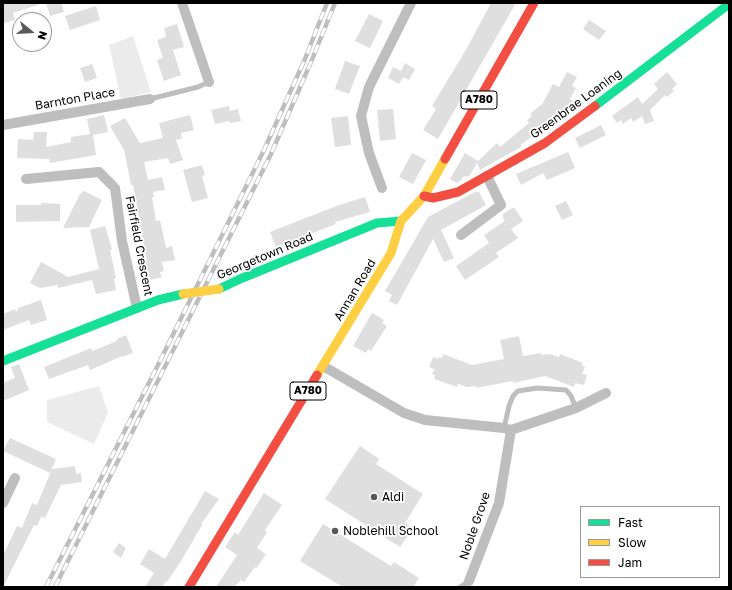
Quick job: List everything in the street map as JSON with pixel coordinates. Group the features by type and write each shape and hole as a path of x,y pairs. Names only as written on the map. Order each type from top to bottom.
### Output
{"street":[{"path":"182,3 208,82"},
{"path":"382,188 370,153 361,116 369,86 411,3"},
{"name":"Annan Road","path":"189,587 391,253 401,221 424,196 534,3"},
{"name":"Greenbrae Loaning","path":"424,196 433,198 458,192 545,143 729,4"},
{"name":"Barnton Place","path":"3,125 150,99"},
{"name":"Fairfield Crescent","path":"26,179 99,172 115,188 122,241 137,308"},
{"path":"461,234 501,205 487,176"},
{"name":"Georgetown Road","path":"3,361 158,300 183,294 219,289 377,223 401,221"},
{"path":"323,366 404,413 425,420 507,429 576,408 606,394"},
{"name":"Noble Grove","path":"469,581 499,503 507,429"},
{"path":"3,504 15,478"}],"lane":[{"path":"150,99 198,87 208,82"},
{"path":"507,429 509,406 513,396 518,391 537,388 566,390 571,396 576,408"},
{"path":"460,587 469,581"}],"shaded area":[{"path":"133,36 151,92 121,99 109,45"},
{"path":"99,386 108,413 94,444 47,422 47,400"}],"building":[{"path":"3,3 38,3 38,5 12,12 12,21 3,23"},
{"path":"46,3 61,3 64,12 52,15 52,12 49,12"},
{"path":"491,3 516,3 438,139 423,130 436,109 432,106 467,48"},
{"path":"96,6 100,20 70,30 65,16"},
{"path":"369,14 383,21 370,48 355,41"},
{"path":"589,20 606,31 599,40 583,29"},
{"path":"177,24 184,47 173,50 181,75 164,81 157,60 163,58 157,40 166,37 164,28"},
{"path":"345,61 360,66 349,94 335,89"},
{"path":"405,63 415,69 409,80 403,77 399,84 388,78 393,67 401,71"},
{"path":"92,64 97,78 85,82 80,68"},
{"path":"567,72 577,77 572,86 576,88 570,99 579,107 569,114 567,113 544,131 542,128 521,145 521,147 480,170 477,163 470,175 467,177 464,176 457,183 450,179 465,153 478,161 497,143 500,147 529,123 527,120 532,116 530,114 543,103 553,84 559,87"},
{"path":"667,72 677,84 672,89 674,91 667,97 665,95 650,110 654,121 645,124 642,116 633,122 631,118 623,124 621,120 617,123 612,116 638,97 642,104 658,89 654,84"},
{"path":"229,106 230,111 238,109 241,121 230,123 229,121 215,124 211,110"},
{"path":"393,109 396,139 380,141 377,110"},
{"path":"104,115 108,132 93,135 96,155 50,163 49,159 17,158 18,139 33,140 34,132 47,132 46,147 71,142 71,137 90,134 87,119"},
{"path":"190,115 194,130 181,133 182,139 176,140 183,160 170,164 168,158 144,162 148,180 162,177 165,190 153,192 154,197 152,197 156,221 160,220 166,248 172,246 175,260 162,262 164,271 160,272 162,277 150,280 148,270 145,271 143,262 147,261 133,185 131,185 124,150 110,126 125,118 140,143 163,138 159,123"},
{"path":"348,116 351,145 335,147 331,118"},
{"path":"601,125 606,135 580,148 575,138"},
{"path":"568,152 575,168 547,180 543,173 521,185 516,174"},
{"path":"412,153 426,160 413,184 399,177"},
{"path":"202,165 205,175 202,176 208,198 192,202 183,170"},
{"path":"84,191 102,200 89,227 63,228 80,194"},
{"path":"475,192 479,192 486,205 441,230 454,258 444,262 433,239 397,305 389,301 392,295 385,291 428,217"},
{"path":"365,197 370,212 335,222 336,224 276,247 270,232 339,205"},
{"path":"566,201 573,215 562,220 555,206"},
{"path":"41,203 60,204 60,221 16,222 16,205 41,205"},
{"path":"514,207 523,221 511,229 518,238 496,253 499,257 465,280 456,266 489,243 484,235 505,221 503,214"},
{"path":"105,226 112,249 110,250 116,278 114,279 116,290 96,294 92,280 58,288 58,285 40,288 30,283 41,262 68,277 99,269 90,230"},
{"path":"41,300 47,320 31,325 29,320 3,330 3,314 15,309 16,312 18,308"},
{"path":"372,313 384,320 382,323 387,326 371,351 368,349 366,353 353,346"},
{"path":"126,335 133,353 122,356 90,370 88,365 49,379 44,367 91,348 92,351 117,341 117,339"},
{"path":"519,336 523,356 541,353 541,355 550,354 559,357 560,354 583,363 582,365 585,367 582,374 587,375 584,385 575,383 574,387 545,376 513,383 513,381 476,388 476,386 467,387 458,384 457,387 434,379 435,375 432,374 434,369 429,367 433,357 438,359 439,357 442,358 443,354 472,365 504,359 500,340"},
{"path":"19,364 29,390 3,401 3,383 15,378 11,367"},
{"path":"10,438 56,459 50,473 3,451"},
{"name":"Aldi","path":"360,446 379,459 376,464 423,494 405,523 413,528 400,547 325,499"},
{"path":"75,466 76,474 81,473 82,482 61,485 45,518 41,517 37,526 34,525 3,587 3,555 17,526 22,528 32,503 37,505 52,469"},
{"path":"205,491 219,499 201,524 202,525 181,561 162,587 145,587 154,573 140,564 149,549 165,559"},
{"path":"264,493 282,505 265,530 267,532 257,548 266,554 256,569 255,567 244,582 241,580 234,587 216,587 237,555 225,547 235,532 238,535"},
{"path":"323,524 391,566 394,562 419,578 413,587 343,587 300,561"},
{"path":"119,543 126,548 121,558 113,552"}],"railway":[{"path":"46,587 264,150 305,59 327,3"},
{"path":"55,587 271,154 335,3"}],"traffic: fast":[{"path":"595,106 729,4"},
{"path":"219,289 377,223 401,221"},
{"path":"3,361 158,300 183,294"}],"traffic: slow":[{"path":"317,375 391,253 401,221 424,196 445,159"},
{"path":"183,294 219,289"}],"traffic: jam":[{"path":"445,159 534,3"},
{"path":"424,196 433,198 458,192 545,143 595,106"},
{"path":"189,587 317,375"}],"place":[{"name":"Aldi","path":"374,497"},
{"name":"Noblehill School","path":"335,531"}]}
